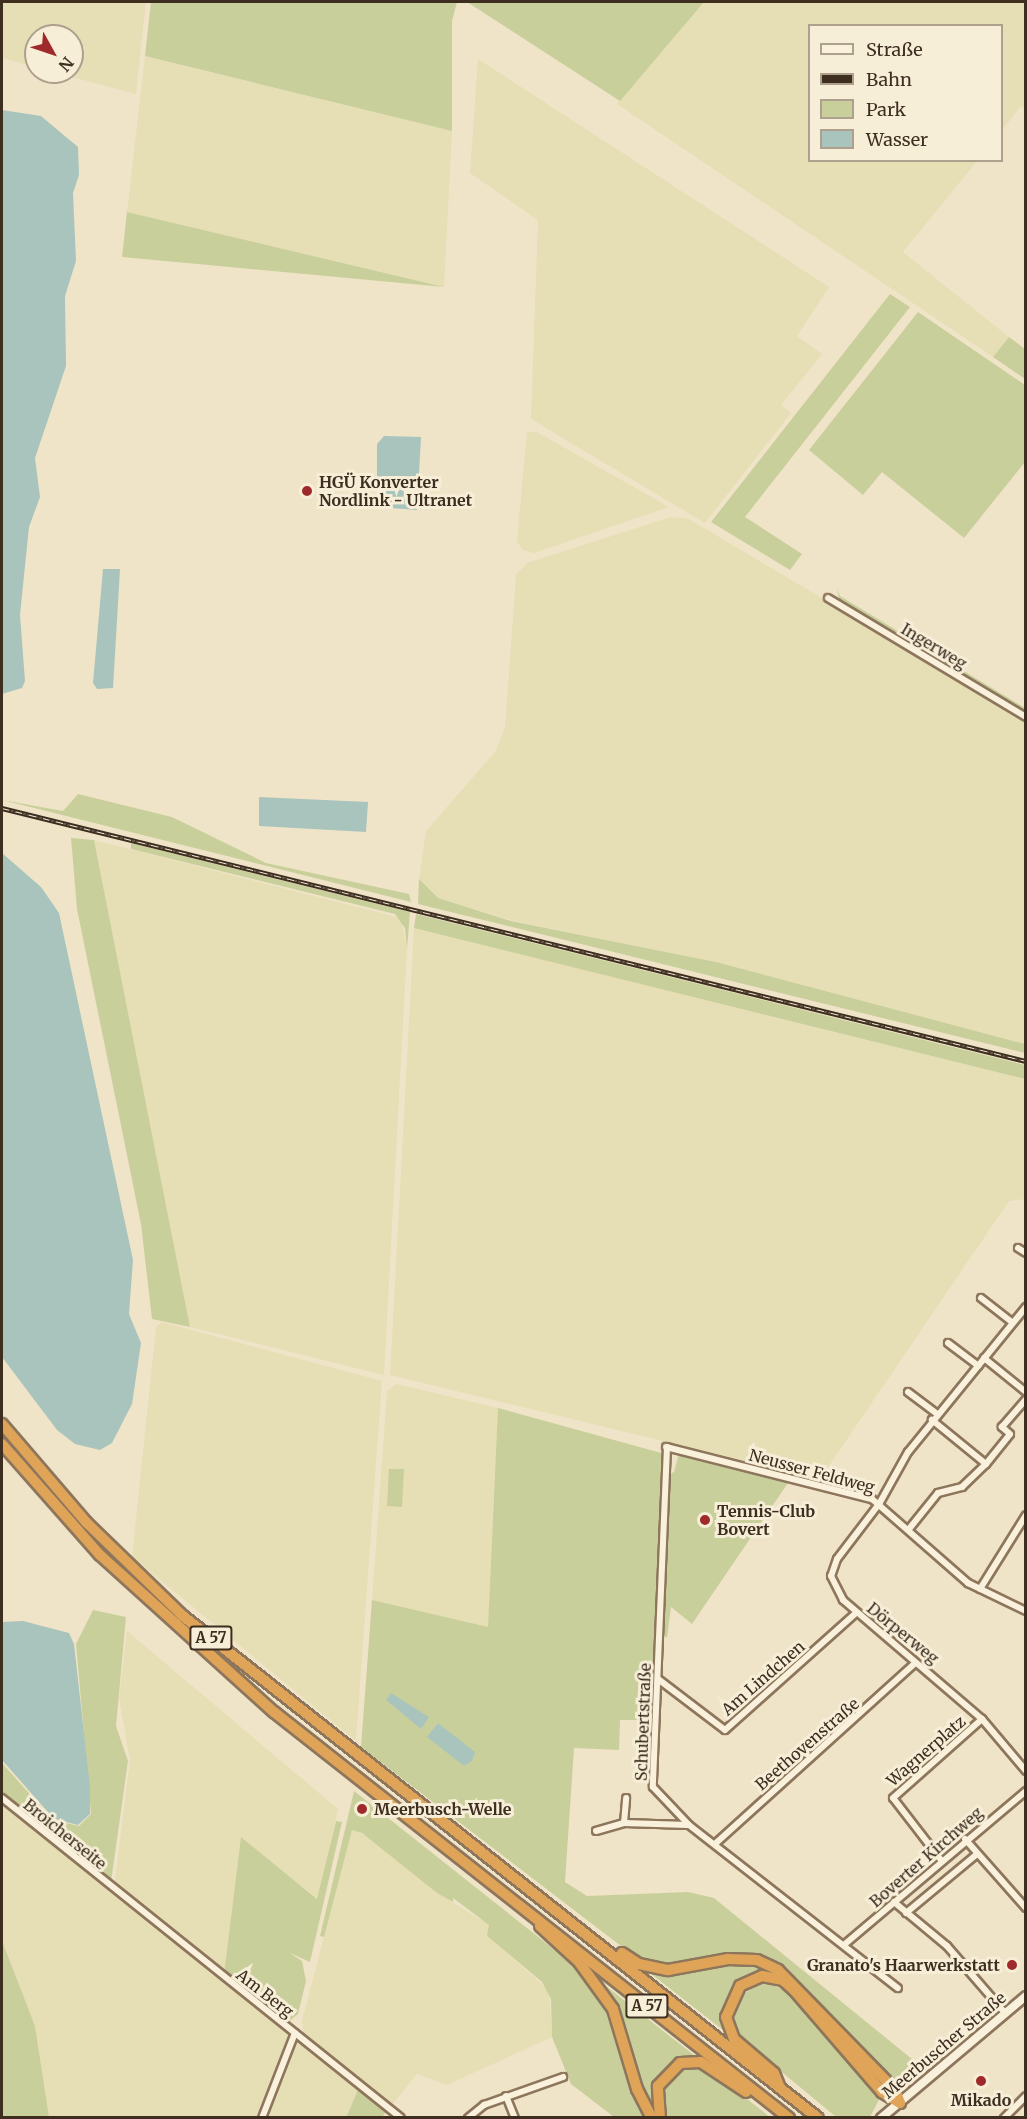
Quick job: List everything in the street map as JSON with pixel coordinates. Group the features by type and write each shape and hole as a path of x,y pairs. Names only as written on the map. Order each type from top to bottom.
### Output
{"highway":[{"name":"A 57","path":"2,1424 80,1515 183,1616 818,2118"},
{"name":"A 57","path":"2,1444 100,1555 175,1627 531,1914 789,2118"},
{"path":"531,1914 579,1962 613,2009 637,2089 652,2118"},
{"path":"564,1916 651,1968 728,1959 757,1960 778,1970 895,2090 900,2103"},
{"path":"780,2088 774,2073 734,2039 726,2017 740,1986 762,1976 783,1980 794,1990 882,2092 900,2103"},
{"path":"660,2118 658,2086 680,2063 701,2062 751,2096 764,2098"}],"main road":[{"name":"Meerbuscher Straße","path":"881,2118 1026,1996"}],"street":[{"name":"Ingerweg","path":"828,598 1026,717"},
{"path":"1018,1248 1026,1254"},
{"path":"981,1298 1012,1322"},
{"name":"Dörperweg","path":"1025,1305 978,1366 934,1417 879,1504 832,1567 833,1586 856,1613 982,1719 1026,1771"},
{"path":"948,1343 978,1366"},
{"path":"984,1358 1026,1392"},
{"path":"908,1392 986,1464"},
{"path":"909,1529 938,1493 962,1487 986,1464 1010,1434 1002,1427 1026,1399"},
{"name":"Neusser Feldweg","path":"666,1447 879,1504 980,1588 1026,1611"},
{"name":"Schubertstraße","path":"666,1447 653,1787 689,1825 716,1843 898,1988"},
{"path":"980,1588 1024,1518"},
{"name":"Am Lindchen","path":"657,1679 724,1730 856,1613"},
{"name":"Beethovenstraße","path":"716,1843 914,1664"},
{"name":"Wagnerplatz","path":"941,1860 893,1798 982,1719"},
{"name":"Boverter Kirchweg","path":"845,1944 965,1839 1026,1791"},
{"name":"Broicherseite","path":"2,1798 112,1890"},
{"path":"624,1823 626,1798"},
{"path":"596,1831 624,1823 689,1825"},
{"path":"965,1839 1026,1908"},
{"path":"906,1913 977,1854"},
{"name":"Am Berg","path":"112,1890 401,2118"},
{"path":"894,1902 947,1946 1005,2013"},
{"path":"262,2118 295,2034"},
{"path":"468,2118 506,2096 563,2077"},
{"path":"506,2096 515,2118"},
{"path":"1004,2118 1026,2096"}],"shaded area":[{"path":"2,2 146,2 136,94 84,80 84,24 24,24 24,64 2,58"},
{"path":"704,2 1025,2 1025,109 1021,106 1003,129 1003,24 808,24 808,162 976,162 903,252 1009,337 993,357 617,104"},
{"path":"145,56 452,131 444,287 127,212"},
{"path":"478,59 829,287 797,336 822,354 781,405 791,413 705,523 531,419 538,220 470,173"},
{"path":"527,432 537,432 669,507 534,553 523,550 517,541"},
{"path":"671,517 689,519 1025,719 1025,1044 716,962 510,920 438,898 425,889 419,879 426,831 495,752 505,728 516,575 527,563"},
{"path":"94,840 401,918 407,949 384,1375 190,1327"},
{"path":"414,928 1025,1079 1025,1199 1009,1201 820,1479 390,1375"},
{"path":"162,1322 382,1381 356,1741 132,1557 156,1327"},
{"path":"397,1384 498,1408 488,1628 372,1600 387,1391"},
{"path":"127,1631 338,1809 318,1899 241,1837 224,1974 114,1887 130,1760 119,1698"},
{"path":"2,1802 291,2034 260,2117 49,2117 35,2026 2,1946"},
{"path":"352,1829 376,1841 437,1893 490,1925 487,1936 549,1990 552,2037 447,2085 417,2074 392,2105 304,2035 302,2021"},
{"path":"298,2042 359,2087 346,2117 264,2118"}],"green space":[{"path":"151,2 457,2 452,21 452,131 145,56"},
{"path":"467,2 704,2 620,101"},
{"path":"127,212 444,287 122,257"},
{"path":"890,294 910,307 745,517 802,554 790,570 711,522"},
{"path":"918,312 1025,385 1025,462 964,538 882,472 863,495 809,450"},
{"path":"1009,337 1025,349 1025,379 993,357"},
{"path":"837,588 840,596 1025,708 1025,715 840,604"},
{"path":"78,794 172,817 266,863 409,894 411,902 2,800 63,811"},
{"path":"71,838 94,840 190,1327 152,1319 141,1224 77,909"},
{"path":"131,843 410,912 407,949 405,928 395,914 131,849"},
{"path":"419,879 438,898 511,921 716,962 1025,1044 1025,1053 418,904"},
{"path":"416,914 1025,1065 1025,1079 414,928"},
{"path":"498,1408 665,1454 654,1720 620,1720 619,1750 574,1748 565,1882 587,1896 688,1892 714,1898 923,2068 897,2086 785,1966 753,1953 667,1965 634,1956 361,1747 372,1600 488,1627"},
{"name":"Tennis-Club Bovert","path":"679,1453 790,1480 692,1624 671,1607 667,1638 661,1633 669,1474 674,1472"},
{"path":"389,1469 404,1469 402,1507 387,1506"},
{"path":"93,1610 126,1617 116,1726 128,1761 111,1882 2,1794 2,1763 53,1820 79,1826 91,1814 76,1644"},
{"path":"354,1791 575,1966 608,2010 647,2117 614,2117 571,2084 552,2037 551,1999 542,1982 487,1936 489,1925 453,1898 453,1902 437,1893 362,1833 352,1830 324,1937 320,1936"},
{"path":"336,1821 342,1822 310,1962 290,1953 302,1961 306,1981 298,2014 287,2023 224,1974 241,1837 317,1899"},
{"path":"2,1941 35,2026 49,2117 2,2117"},
{"path":"745,1961 776,1971 738,1984 730,1993 724,2010 728,2034 645,1969"},
{"path":"597,1979 699,2059 673,2064 662,2072 652,2093 655,2114"},
{"path":"764,1981 790,1993 880,2098 870,2117 835,2116 738,2036 732,2018 737,1998"},
{"path":"699,2067 733,2088 770,2117 667,2117 663,2084 676,2071"},
{"path":"359,2087 388,2110 382,2117 346,2118"}],"water":[{"path":"2,110 41,116 78,147 79,175 73,193 76,261 65,296 66,366 35,458 40,497 29,527 20,615 25,681 22,688 2,694"},
{"path":"384,436 421,437 417,510 377,507 377,444"},
{"path":"103,569 120,569 113,688 97,689 93,683"},
{"path":"259,797 368,802 366,832 259,826"},
{"path":"2,853 41,887 59,913 133,1260 129,1314 141,1343 132,1404 112,1443 100,1450 75,1444 57,1430 2,1357"},
{"path":"23,1621 69,1633 74,1644 90,1787 90,1814 78,1825 54,1819 2,1760 2,1622"},
{"path":"391,1693 429,1717 421,1729 386,1700"},
{"path":"438,1723 475,1752 472,1761 464,1766 427,1737"}],"railway":[{"path":"2,808 1026,1061"}],"place":[{"name":"HGÜ Konverter Nordlink - Ultranet","path":"307,491"},
{"name":"Tennis-Club Bovert","path":"705,1520"},
{"name":"Meerbusch-Welle","path":"362,1809"},
{"name":"Granato's Haarwerkstatt","path":"1012,1965"},
{"name":"Mikado","path":"981,2081"}]}
